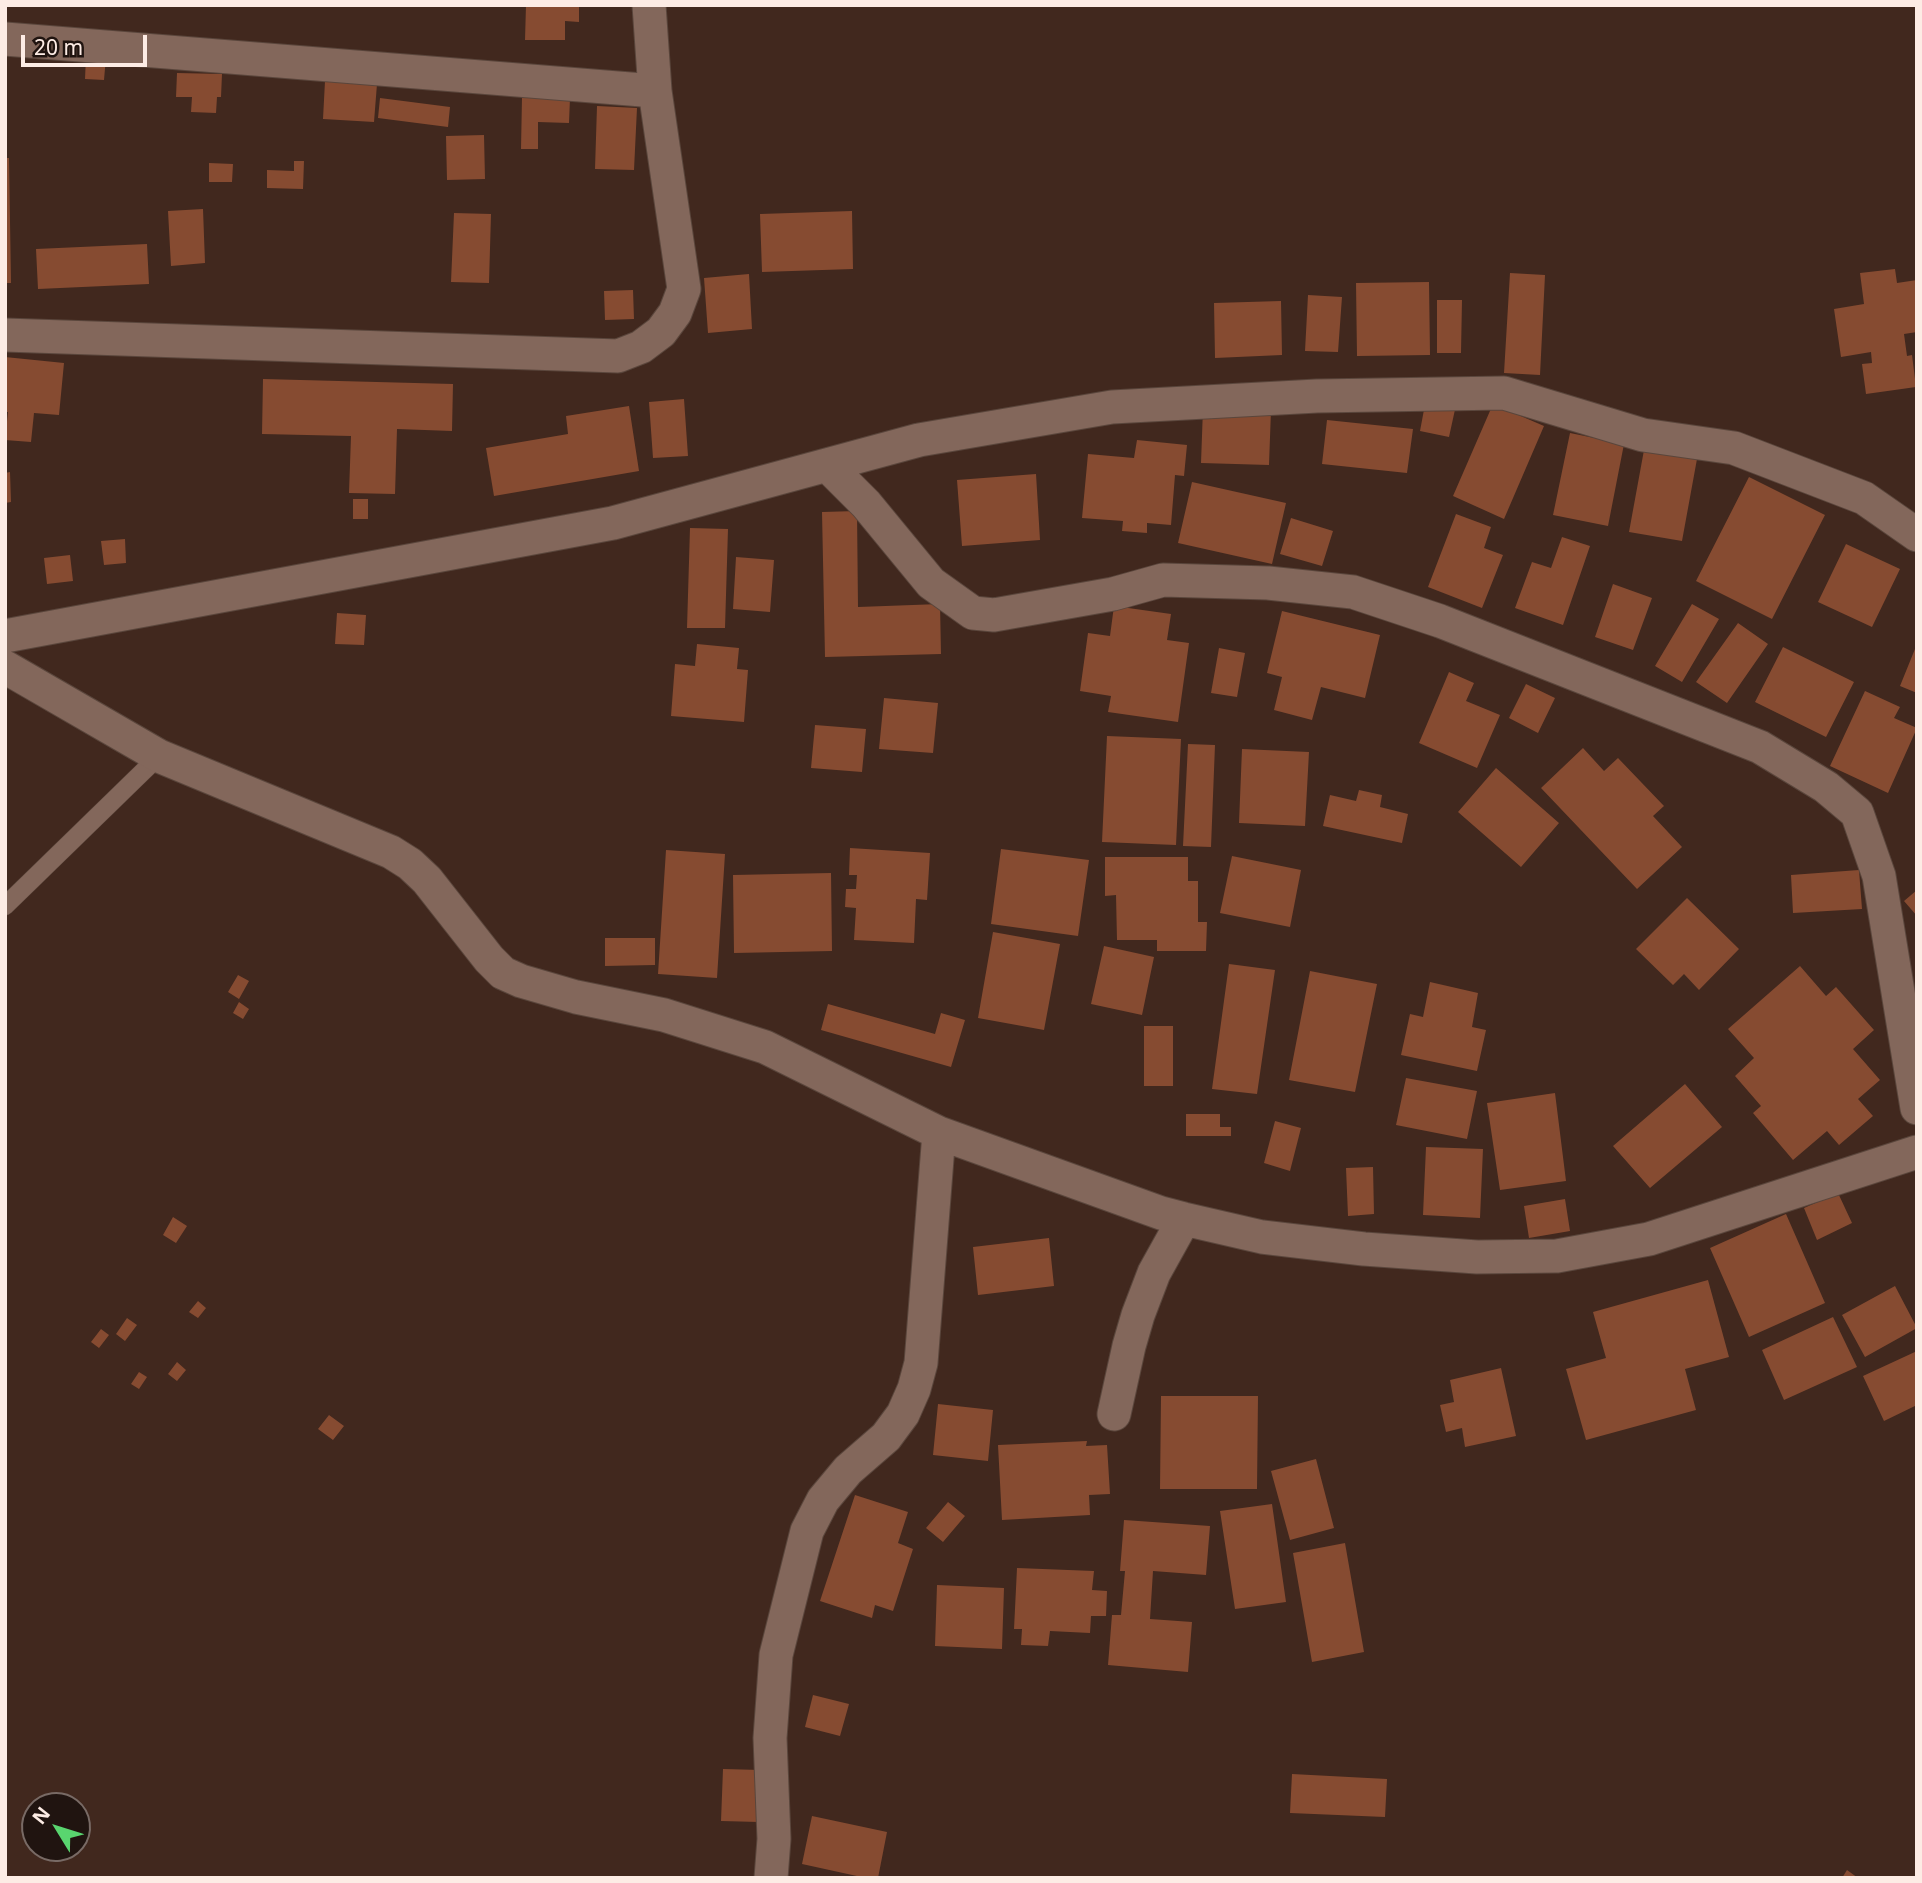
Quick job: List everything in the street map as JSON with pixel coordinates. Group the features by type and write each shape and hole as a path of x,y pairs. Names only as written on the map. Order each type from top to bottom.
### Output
{"street":[{"path":"5,335 618,356 641,347 661,332 675,313 684,289 655,91 649,5"},
{"path":"5,39 655,91"},
{"path":"5,636 613,523 919,440 1112,407 1317,396 1504,393 1643,435 1734,448 1864,498 1917,535"},
{"path":"827,465 874,512 931,583 973,613 994,615 1113,594 1163,580 1268,583 1353,593 1440,621 1760,747 1826,787 1857,813 1880,876 1917,1108"},
{"path":"5,667 159,757 391,852 410,864 427,880 489,959 503,972 521,981 576,997 664,1015 765,1047 939,1133 1184,1219 1262,1237 1364,1250 1477,1257 1557,1256 1649,1239 1917,1153"},
{"path":"772,1878 774,1839 771,1738 776,1655 800,1557 812,1521 823,1500 848,1470 886,1437 903,1414 914,1390 921,1363 939,1133"},
{"path":"1114,1414 1138,1315 1154,1273 1184,1219"}],"lane":[{"path":"5,906 159,757"}],"building":[{"path":"526,5 579,5 579,22 565,21 565,40 525,40"},
{"path":"86,56 106,57 104,80 85,79"},
{"path":"177,73 222,74 221,97 217,97 216,113 191,112 192,97 176,97"},
{"path":"325,81 377,84 374,122 323,119"},
{"path":"522,97 570,98 569,123 538,122 538,149 521,149"},
{"path":"380,98 450,107 448,127 378,118"},
{"path":"597,106 637,108 634,170 595,169"},
{"path":"484,135 485,179 447,180 446,136"},
{"path":"5,158 9,158 11,283 5,283"},
{"path":"294,161 304,161 303,189 267,188 267,170 294,171"},
{"path":"209,163 233,164 232,182 209,182"},
{"path":"203,209 205,263 171,266 168,211"},
{"path":"852,211 853,269 762,272 760,214"},
{"path":"454,213 491,214 489,283 451,282"},
{"path":"147,244 149,284 38,289 36,249"},
{"path":"1895,269 1897,283 1917,280 1917,332 1904,334 1907,356 1912,355 1916,387 1866,394 1862,364 1872,363 1871,352 1841,357 1834,309 1864,304 1860,273"},
{"path":"1510,273 1545,275 1540,375 1504,373"},
{"path":"749,274 752,329 708,333 704,278"},
{"path":"1429,282 1430,355 1357,356 1356,283"},
{"path":"633,290 634,319 605,320 604,291"},
{"path":"1308,295 1342,297 1338,352 1305,351"},
{"path":"1437,300 1462,300 1461,353 1437,353"},
{"path":"1281,301 1282,355 1215,358 1214,303"},
{"path":"5,357 64,363 59,415 34,413 31,442 5,440 8,412 5,412"},
{"path":"263,379 453,384 452,431 397,429 395,494 349,493 351,436 262,434"},
{"path":"684,399 688,456 653,458 649,402"},
{"path":"1426,399 1456,405 1449,437 1420,431"},
{"path":"1493,404 1544,426 1504,519 1453,496"},
{"path":"629,406 639,471 494,496 486,448 568,434 566,416"},
{"path":"1203,408 1271,410 1269,465 1201,463"},
{"path":"1327,420 1413,429 1407,473 1322,464"},
{"path":"1570,433 1624,444 1608,526 1553,515"},
{"path":"1137,440 1187,445 1184,476 1175,475 1171,525 1147,523 1147,533 1122,531 1123,521 1082,518 1088,454 1134,458"},
{"path":"1644,450 1697,459 1682,541 1629,532"},
{"path":"10,472 11,502 5,503 5,473"},
{"path":"1036,474 1040,540 962,546 957,480"},
{"path":"1749,477 1825,515 1772,619 1696,581"},
{"path":"1192,482 1286,503 1272,564 1178,543"},
{"path":"353,499 368,499 368,519 353,519"},
{"path":"857,511 858,607 940,604 941,654 825,657 822,512"},
{"path":"1456,514 1491,527 1484,548 1503,555 1482,608 1428,587"},
{"path":"1291,518 1333,531 1322,566 1280,554"},
{"path":"690,528 728,529 725,628 687,628"},
{"path":"1562,537 1590,546 1563,625 1515,608 1532,562 1551,568"},
{"path":"125,539 126,563 104,565 101,541"},
{"path":"1846,544 1900,569 1872,627 1818,602"},
{"path":"70,555 73,581 47,584 44,558"},
{"path":"736,557 774,560 770,612 733,609"},
{"path":"1613,584 1652,598 1633,650 1595,637"},
{"path":"1692,604 1719,619 1682,682 1655,666"},
{"path":"1114,606 1171,614 1167,640 1189,643 1178,722 1108,712 1111,696 1080,691 1088,633 1110,636"},
{"path":"1282,611 1380,635 1365,698 1321,687 1312,720 1274,710 1282,677 1267,673"},
{"path":"337,613 366,615 364,645 335,644"},
{"path":"1738,623 1768,644 1727,703 1696,682"},
{"path":"697,644 739,648 737,669 748,670 744,722 671,716 675,664 695,666"},
{"path":"1917,644 1917,693 1900,686"},
{"path":"1783,647 1854,682 1826,737 1755,702"},
{"path":"1219,648 1245,653 1237,697 1211,693"},
{"path":"1449,672 1474,683 1466,701 1500,715 1477,768 1419,743"},
{"path":"1526,684 1555,698 1538,733 1509,718"},
{"path":"1865,691 1900,707 1894,718 1917,728 1888,793 1830,766"},
{"path":"884,698 938,703 933,753 879,749"},
{"path":"815,725 866,729 862,772 811,768"},
{"path":"1107,736 1181,739 1176,845 1102,842"},
{"path":"1188,744 1215,745 1211,847 1183,846"},
{"path":"1583,748 1604,771 1618,758 1664,806 1653,816 1682,847 1637,889 1541,788"},
{"path":"1242,749 1309,752 1305,826 1239,823"},
{"path":"1496,768 1559,823 1521,867 1458,812"},
{"path":"1359,790 1382,795 1380,807 1408,814 1402,843 1323,826 1330,795 1356,801"},
{"path":"850,848 930,853 927,900 916,899 914,943 854,940 856,908 845,907 846,889 856,889 857,875 849,875"},
{"path":"1001,849 1089,860 1078,936 991,924"},
{"path":"666,850 725,854 717,978 658,974"},
{"path":"1232,856 1301,870 1290,927 1220,913"},
{"path":"1105,857 1188,857 1188,881 1198,881 1198,922 1207,922 1206,951 1157,951 1157,940 1117,940 1116,895 1105,896"},
{"path":"1859,870 1862,909 1793,913 1791,875"},
{"path":"831,873 832,951 734,953 733,875"},
{"path":"1917,890 1917,916 1904,901"},
{"path":"1687,898 1739,949 1699,990 1684,974 1673,985 1636,949"},
{"path":"993,932 1060,944 1044,1030 978,1018"},
{"path":"605,938 655,938 655,965 605,966"},
{"path":"1104,946 1154,957 1142,1015 1091,1004"},
{"path":"1229,964 1275,970 1257,1094 1212,1089"},
{"path":"1800,966 1826,996 1836,987 1874,1030 1853,1049 1880,1080 1858,1099 1873,1116 1839,1145 1827,1131 1793,1160 1753,1113 1761,1106 1735,1076 1754,1058 1728,1029"},
{"path":"1310,971 1377,984 1355,1092 1289,1080"},
{"path":"238,975 249,981 239,999 228,992"},
{"path":"1430,982 1478,993 1472,1027 1486,1030 1477,1071 1401,1055 1410,1014 1423,1017"},
{"path":"239,1002 249,1009 243,1019 233,1013"},
{"path":"828,1004 935,1034 941,1013 965,1020 951,1067 821,1030"},
{"path":"1144,1026 1173,1026 1173,1086 1144,1086"},
{"path":"1406,1078 1477,1091 1467,1139 1396,1125"},
{"path":"1685,1084 1722,1127 1650,1188 1613,1146"},
{"path":"1555,1093 1566,1181 1500,1190 1487,1103"},
{"path":"1186,1114 1220,1114 1220,1127 1231,1127 1231,1136 1186,1136"},
{"path":"1275,1121 1301,1128 1290,1171 1264,1163"},
{"path":"1426,1147 1483,1149 1480,1218 1423,1215"},
{"path":"1373,1167 1374,1214 1348,1216 1346,1168"},
{"path":"1838,1193 1852,1223 1817,1240 1804,1208"},
{"path":"1565,1199 1570,1231 1529,1238 1524,1206"},
{"path":"1786,1214 1825,1303 1749,1337 1710,1248"},
{"path":"173,1217 187,1226 176,1243 163,1235"},
{"path":"1049,1238 1054,1286 978,1295 973,1247"},
{"path":"1708,1280 1729,1357 1685,1369 1696,1410 1586,1440 1566,1369 1606,1358 1593,1312"},
{"path":"1895,1286 1917,1328 1865,1357 1842,1315"},
{"path":"198,1301 206,1308 198,1318 189,1312"},
{"path":"1833,1317 1857,1367 1784,1400 1762,1350"},
{"path":"127,1318 137,1325 125,1341 116,1334"},
{"path":"101,1329 109,1335 99,1348 91,1342"},
{"path":"1917,1351 1917,1405 1884,1421 1863,1376"},
{"path":"177,1362 186,1370 177,1381 168,1374"},
{"path":"1501,1368 1516,1436 1465,1447 1462,1428 1446,1432 1440,1405 1454,1402 1450,1380"},
{"path":"139,1372 147,1377 139,1389 131,1384"},
{"path":"1161,1396 1258,1396 1257,1489 1160,1489"},
{"path":"938,1404 993,1410 988,1461 933,1455"},
{"path":"329,1415 344,1426 333,1440 318,1429"},
{"path":"1087,1441 1086,1446 1107,1445 1110,1494 1089,1495 1090,1515 1002,1520 998,1445"},
{"path":"1316,1459 1334,1528 1290,1540 1271,1471"},
{"path":"855,1495 908,1512 898,1543 913,1549 893,1611 875,1605 872,1618 820,1601"},
{"path":"948,1502 965,1516 943,1542 926,1528"},
{"path":"1272,1504 1286,1602 1235,1609 1220,1511"},
{"path":"1124,1520 1210,1526 1206,1575 1153,1571 1150,1619 1192,1622 1188,1672 1108,1665 1112,1615 1121,1615 1125,1571 1120,1571"},
{"path":"1345,1543 1364,1652 1312,1662 1293,1553"},
{"path":"1017,1568 1094,1571 1092,1590 1107,1591 1106,1616 1091,1616 1090,1633 1050,1631 1048,1646 1021,1645 1022,1629 1014,1629"},
{"path":"937,1585 1004,1588 1002,1649 935,1646"},
{"path":"813,1695 849,1704 840,1736 805,1727"},
{"path":"723,1769 761,1770 759,1822 721,1821"},
{"path":"1292,1774 1387,1779 1385,1817 1290,1813"},
{"path":"812,1816 887,1832 878,1878 866,1878 802,1864"},
{"path":"1847,1870 1858,1878 1842,1878"}]}
